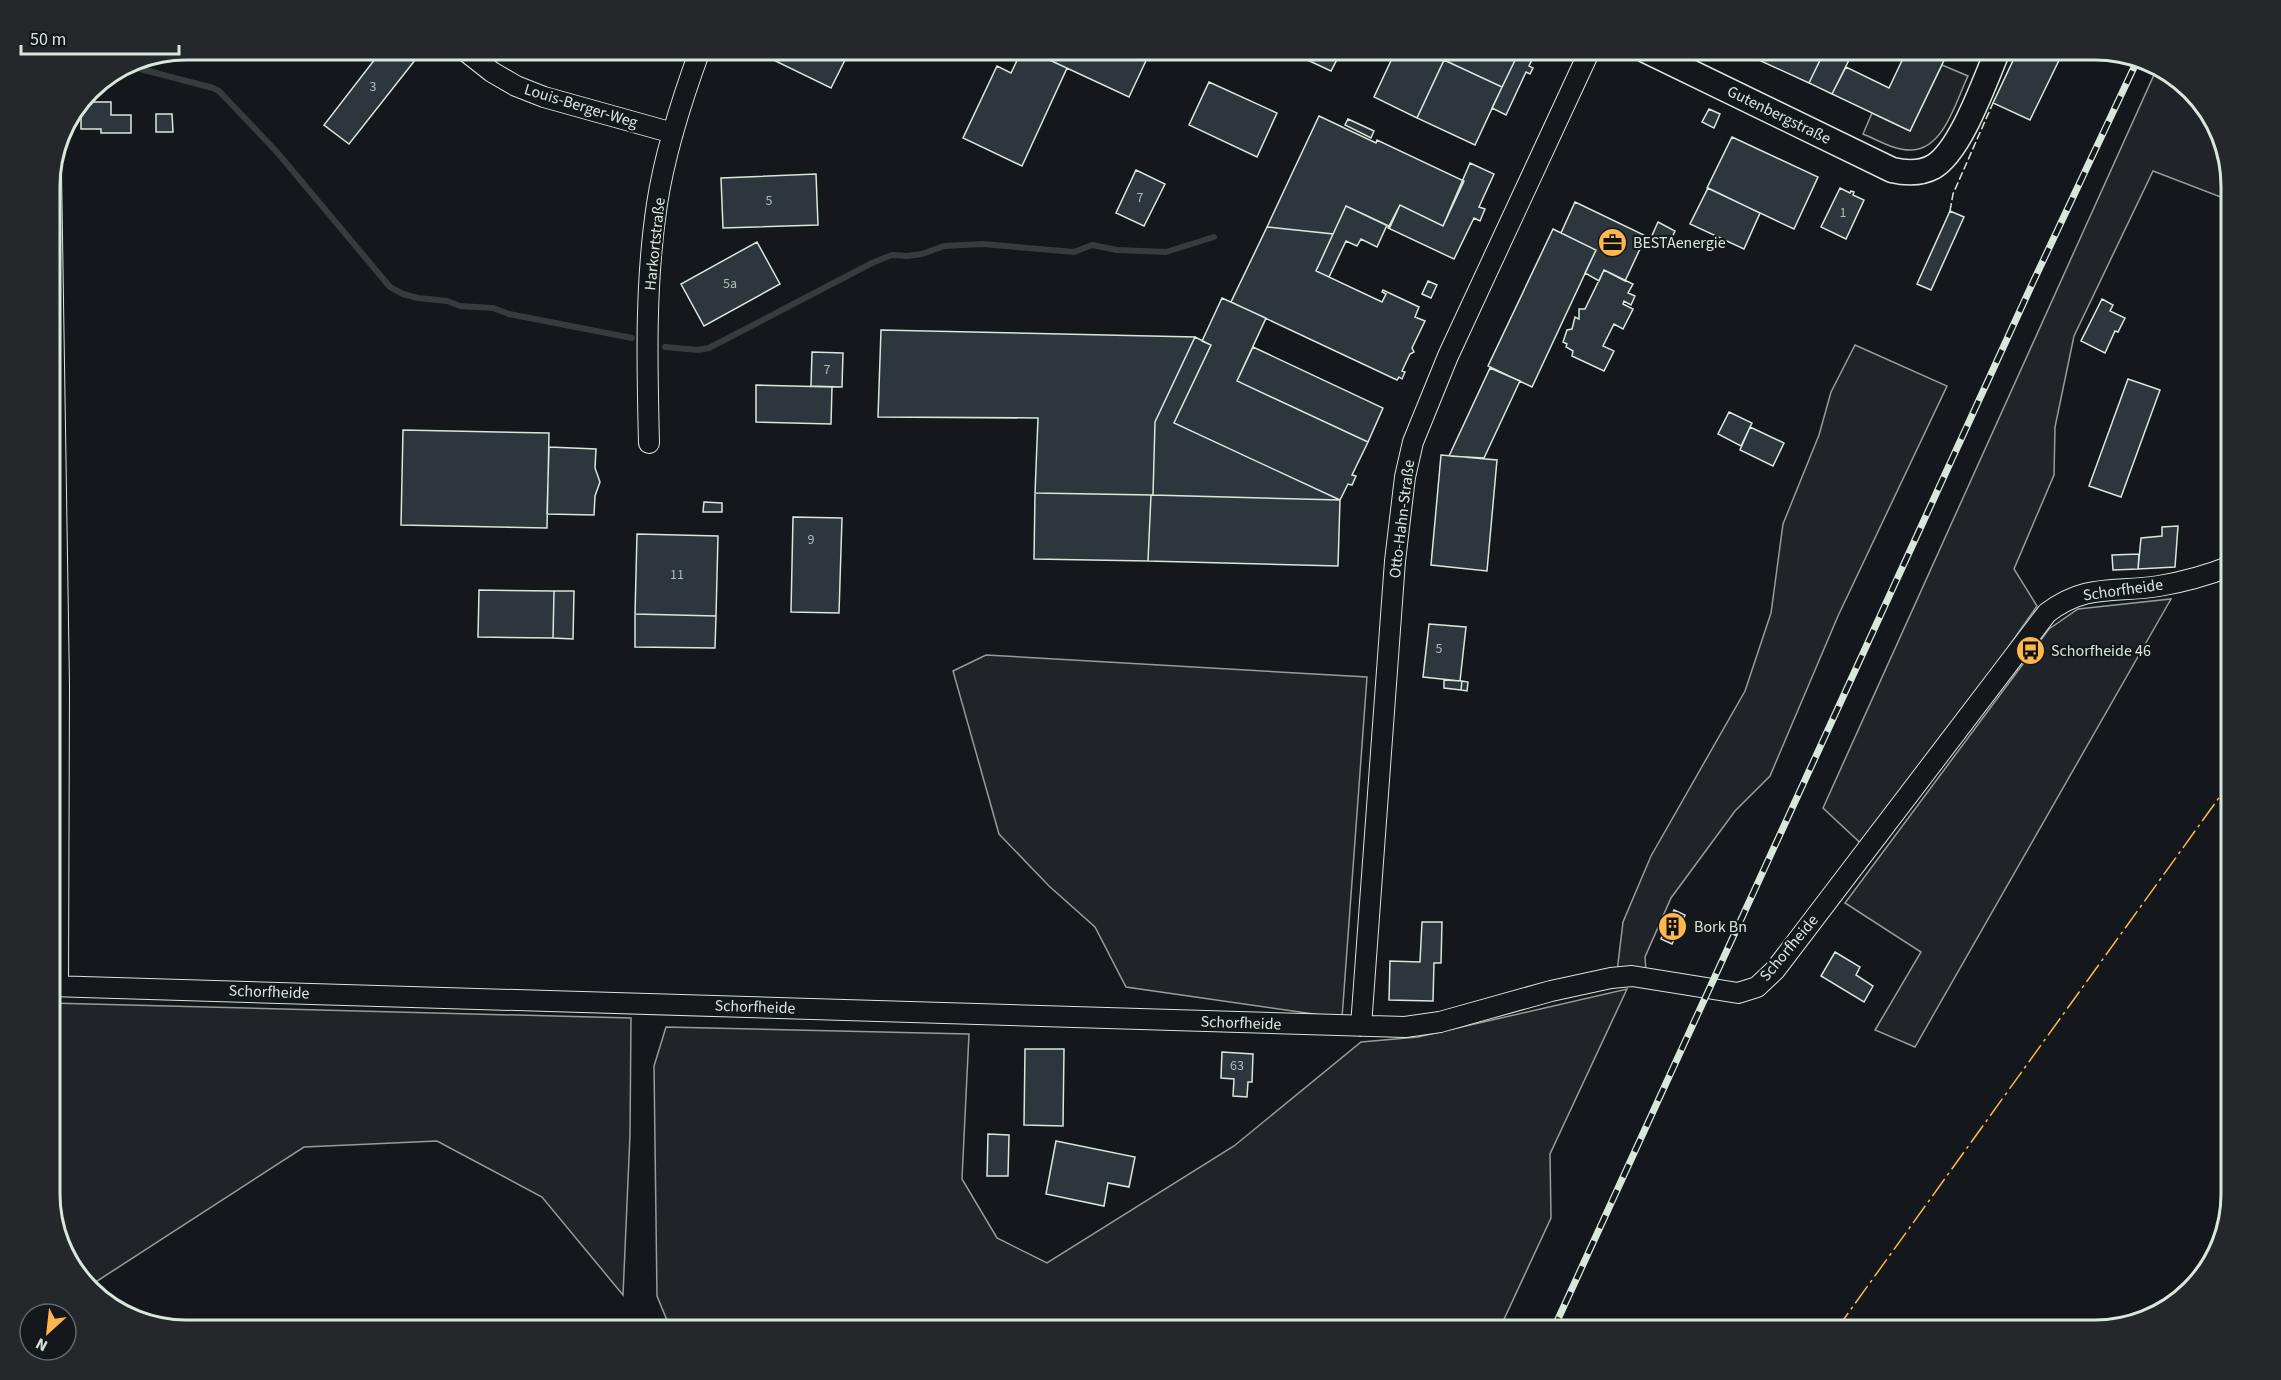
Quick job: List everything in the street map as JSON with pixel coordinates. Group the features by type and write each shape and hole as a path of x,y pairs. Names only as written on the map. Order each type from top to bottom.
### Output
{"street":[{"name":"Louis-Berger-Weg","path":"477,60 516,86 544,98 673,133"},
{"name":"Harkortstraße","path":"649,443 648,331 657,204 673,133 697,60"},
{"name":"Otto-Hahn-Straße","path":"1361,1026 1395,570 1404,486 1413,442 1448,356 1585,60"},
{"name":"Gutenbergstraße","path":"1666,60 1892,170 1905,173 1931,168 1945,158 1963,129 1994,60"},
{"name":"Schorfheide","path":"60,986 1405,1027 1440,1022 1551,991 1611,978 1632,976 1738,993 1757,987 1775,970 2047,613 2078,595 2097,591 2158,586 2221,569"}],"shaded area":[{"path":"1942,65 1968,76 1948,122 1933,142 1923,148 1906,150 1863,134 1872,113 1910,131"},
{"path":"2154,75 2172,86 2184,97 2204,123 2219,161 2221,197 2153,171 2074,336 2055,427 2054,475 2014,569 2037,606 1867,849 1823,808"},
{"path":"1855,345 1947,386 1838,616 1770,776 1735,811 1671,898 1645,957 1646,971 1617,972 1623,922 1651,856 1745,691 1771,613 1783,524 1819,435 1831,392"},
{"path":"2171,599 1915,1047 1875,1030 1921,952 1845,903 2049,629 2078,609"},
{"path":"986,655 1367,677 1342,1018 1126,987 1095,927 1049,886 999,834 953,671"},
{"path":"1627,989 1550,1154 1551,1218 1504,1320 667,1320 657,1296 654,1066 666,1027 969,1034 962,1179 997,1238 1047,1263 1234,1146 1361,1042 1418,1037"},
{"path":"60,1003 631,1018 630,1135 623,1295 542,1197 437,1141 304,1147 96,1282 77,1257 62,1219 60,1202"}],"building":[{"path":"374,60 415,60 349,144 324,125"},
{"path":"773,60 845,60 831,88"},
{"path":"1017,60 1050,60 1067,68 1022,166 963,138 997,66 1011,73"},
{"path":"1049,60 1146,60 1129,97"},
{"path":"1307,60 1337,60 1331,71"},
{"path":"1391,60 1444,60 1417,118 1374,97"},
{"path":"1444,60 1515,60 1502,87"},
{"path":"1444,60 1502,87 1475,145 1417,118"},
{"path":"1515,60 1532,60 1529,66 1533,68 1530,74 1526,72 1506,115 1492,108"},
{"path":"1759,60 1820,60 1809,83"},
{"path":"1820,60 1849,60 1832,94 1809,83"},
{"path":"1902,60 1944,60 1910,131 1832,94 1846,67 1889,88"},
{"path":"2013,60 2059,60 2030,120 1993,103"},
{"path":"1209,82 1277,113 1257,157 1189,125"},
{"path":"92,102 111,102 111,115 131,115 131,133 101,133 101,129 81,129 81,116"},
{"path":"1709,109 1720,114 1714,128 1702,122"},
{"path":"156,114 172,114 173,132 156,132"},
{"path":"1319,116 1376,143 1377,140 1464,181 1443,226 1400,205 1390,227 1346,206 1333,234 1267,227"},
{"path":"1348,119 1374,131 1371,138 1345,125"},
{"path":"1732,137 1818,177 1794,229 1707,188"},
{"path":"1470,163 1494,174 1479,207 1485,209 1480,221 1474,218 1454,259 1388,228 1400,205 1443,226"},
{"path":"1136,170 1165,184 1144,226 1116,213"},
{"path":"816,174 818,225 723,228 721,178"},
{"path":"1708,188 1760,213 1744,249 1690,224"},
{"path":"1840,188 1850,193 1854,192 1853,195 1864,200 1846,239 1821,227"},
{"name":"BESTAenergie","path":"1575,202 1646,236 1625,281 1604,270 1599,281 1585,273 1596,250 1561,233"},
{"path":"1346,206 1387,225 1377,247 1361,239 1357,246 1346,241 1329,277 1316,271"},
{"path":"1950,211 1964,217 1931,290 1917,284"},
{"path":"1658,222 1675,231 1667,248 1650,240"},
{"path":"1267,227 1333,234 1316,271 1382,302 1386,294 1382,292 1383,290 1419,307 1415,317 1425,321 1412,348 1414,352 1410,354 1402,371 1405,372 1402,379 1399,377 1397,380 1231,302"},
{"path":"1553,229 1596,250 1532,387 1488,366"},
{"path":"757,242 780,284 704,326 681,284"},
{"path":"1604,270 1633,284 1628,293 1635,296 1631,305 1624,301 1623,304 1633,309 1623,329 1614,324 1603,346 1614,351 1604,371 1572,356 1573,351 1563,342 1567,330 1572,329 1575,317 1579,319 1579,309 1585,309"},
{"path":"1428,281 1437,285 1431,298 1422,294"},
{"path":"1222,298 1266,318 1237,381 1368,442 1352,475 1356,476 1352,485 1348,484 1340,500 1174,423 1211,345 1202,341"},
{"path":"2102,299 2113,305 2110,311 2125,318 2118,332 2115,331 2105,353 2081,341"},
{"path":"881,330 1195,337 1155,422 1153,495 1035,493 1038,418 878,417"},
{"path":"1195,337 1211,345 1174,423 1340,500 1153,495 1155,422"},
{"path":"1253,347 1383,408 1368,442 1237,381"},
{"path":"812,352 843,353 842,387 811,386"},
{"path":"1490,368 1520,381 1484,458 1449,456"},
{"path":"2128,379 2160,390 2121,497 2089,486"},
{"path":"756,385 832,387 831,424 756,422"},
{"path":"1729,412 1752,423 1741,446 1718,434"},
{"path":"1750,427 1784,443 1773,466 1740,450"},
{"path":"403,430 549,433 547,528 401,525"},
{"path":"549,447 596,449 595,468 600,482 595,496 594,515 547,514"},
{"path":"1441,455 1497,460 1487,571 1431,565"},
{"path":"1035,493 1151,495 1148,561 1034,559"},
{"path":"1151,495 1340,500 1338,566 1148,561"},
{"path":"704,502 722,503 722,512 703,512"},
{"path":"793,517 842,518 839,613 791,612"},
{"path":"2178,526 2175,567 2138,569 2141,538 2162,536 2162,527"},
{"path":"637,534 718,536 716,616 635,614"},
{"path":"2139,554 2138,569 2113,570 2112,555"},
{"path":"479,590 554,591 553,638 478,637"},
{"path":"554,591 574,591 573,639 553,638"},
{"path":"635,614 716,616 715,648 635,647"},
{"path":"1429,624 1466,627 1460,681 1423,677"},
{"path":"1444,680 1462,681 1461,690 1444,688"},
{"path":"1462,681 1468,682 1467,691 1461,690"},
{"name":"Bork Bn","path":"1674,910 1685,915 1672,944 1661,939"},
{"path":"1422,922 1442,922 1441,963 1434,963 1433,1001 1389,1000 1390,961 1420,962"},
{"path":"1835,952 1860,967 1856,975 1873,986 1864,1002 1821,976"},
{"path":"1025,1049 1064,1049 1063,1126 1024,1125"},
{"path":"1222,1052 1253,1054 1252,1082 1248,1082 1247,1097 1233,1096 1234,1079 1221,1078"},
{"path":"988,1134 1009,1135 1008,1176 987,1176"},
{"path":"1056,1141 1135,1157 1129,1187 1108,1183 1104,1206 1046,1194"}],"waterway":[{"path":"140,69 219,91 276,151 390,287 418,298 447,301 460,306 493,308 509,314 632,338"},
{"path":"665,347 698,350 709,348 872,263 892,255 907,256 922,254 944,246 983,244 1074,252 1092,245 1117,250 1166,252 1214,237"}],"railway":[{"path":"1558,1320 2034,280 2134,67"}],"fence":[{"path":"1950,211 1953,194 1993,103"}],"power":[{"path":"1843,1320 2221,795"}],"place":[{"name":"BESTAenergie","path":"1612,243"},
{"name":"Schorfheide 46","path":"2030,651"},
{"name":"Bork Bn","path":"1673,927"}]}
